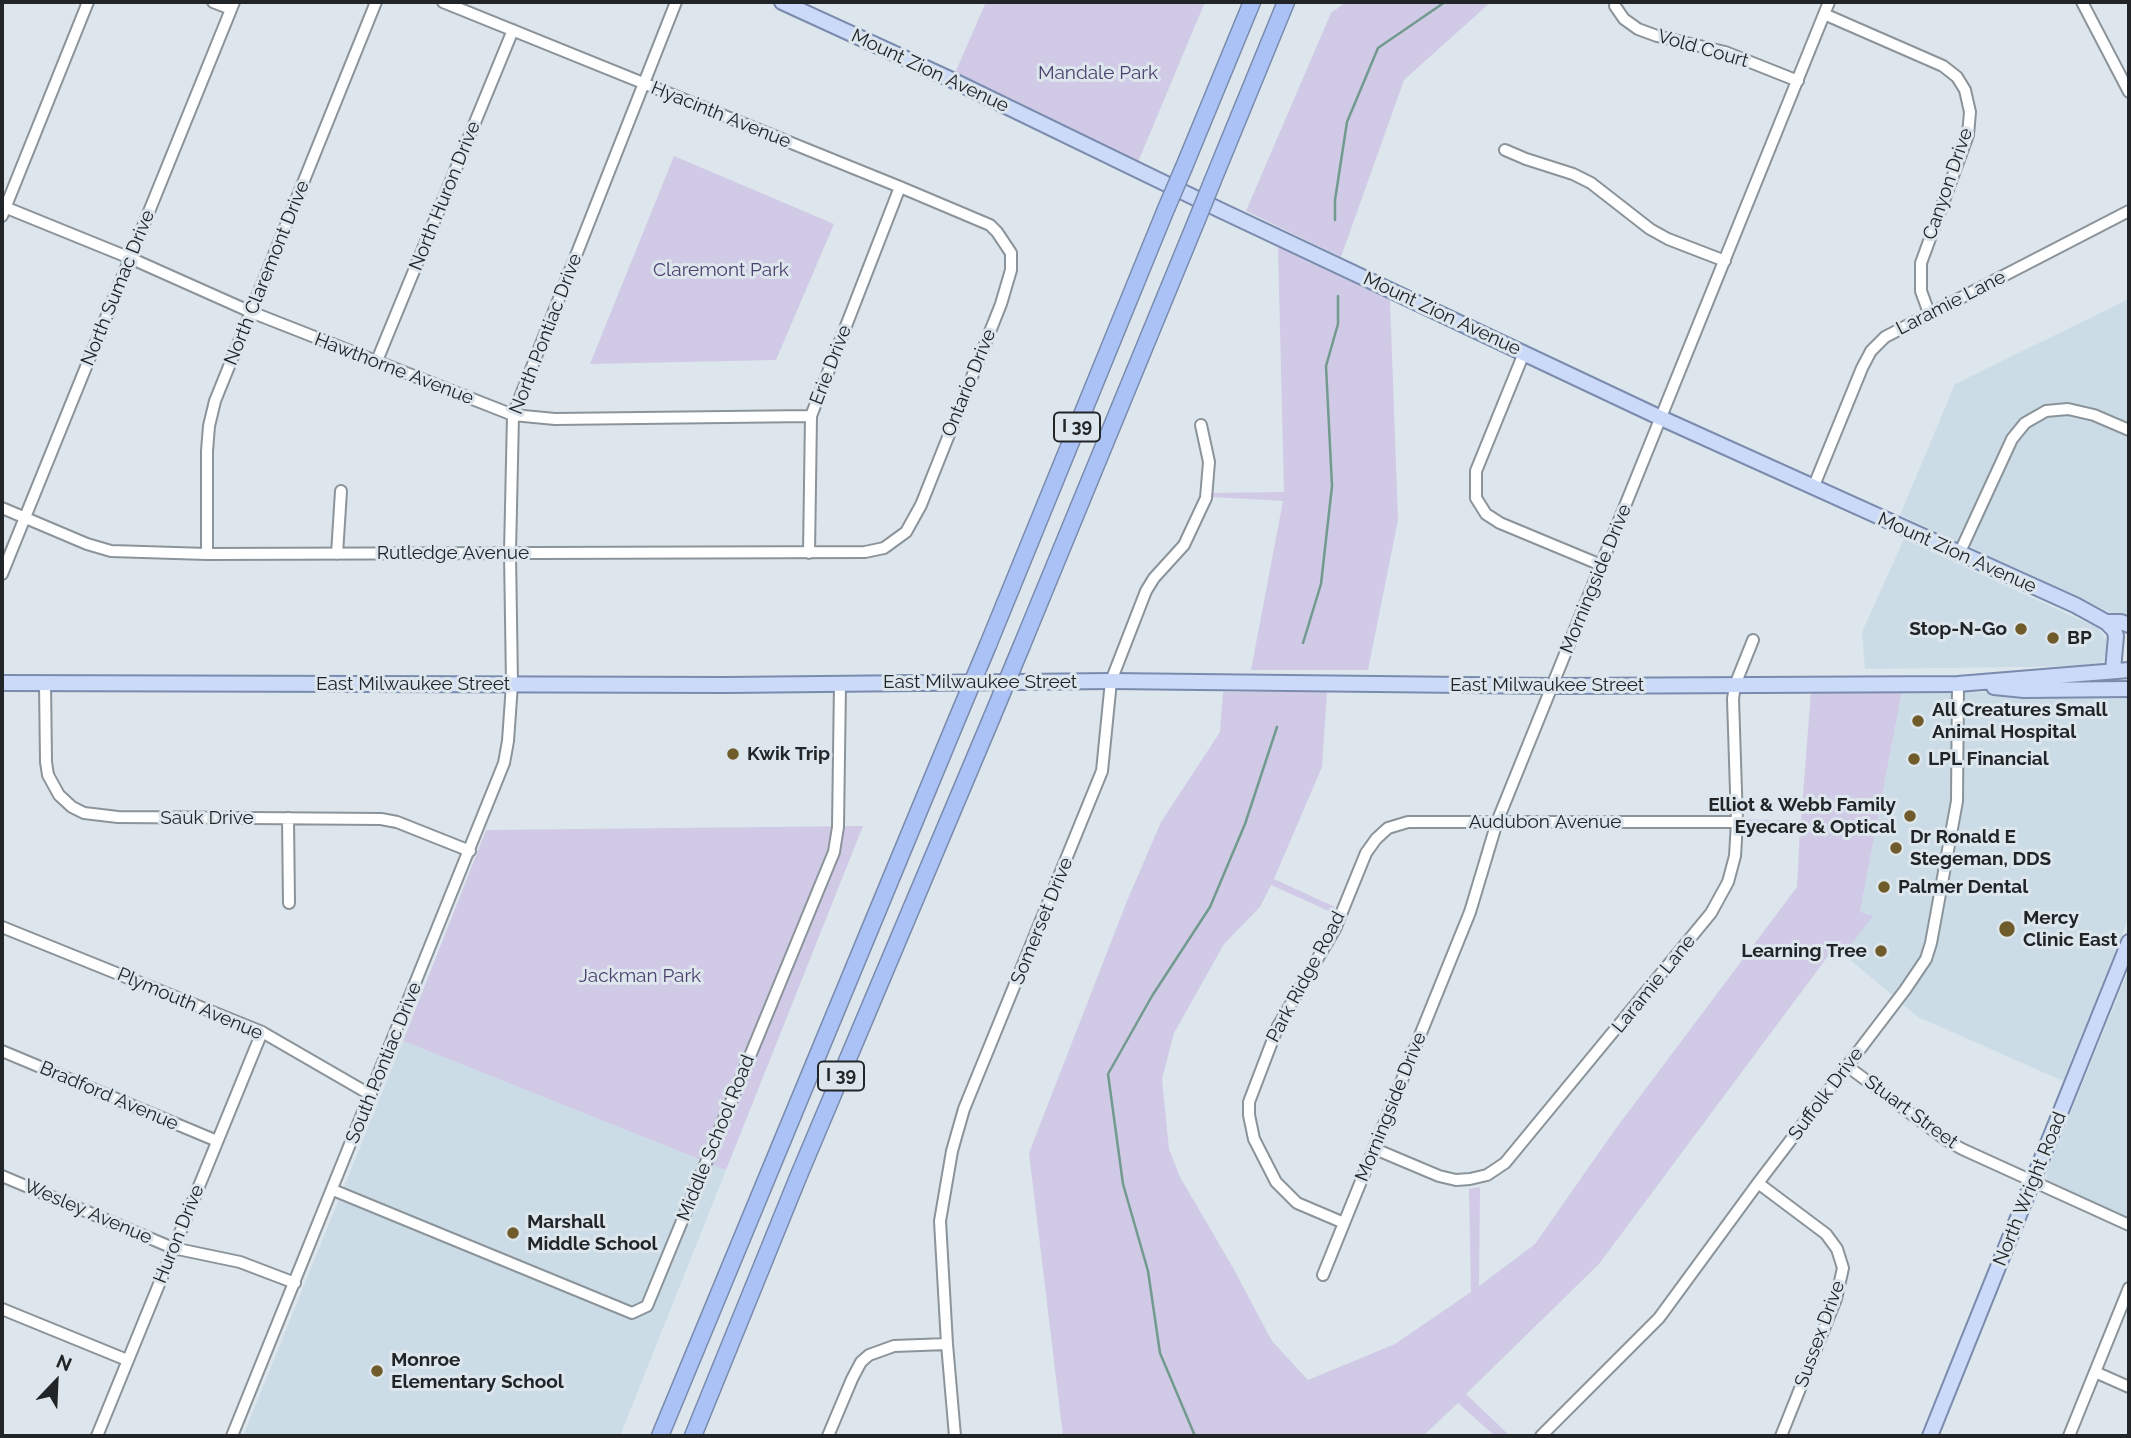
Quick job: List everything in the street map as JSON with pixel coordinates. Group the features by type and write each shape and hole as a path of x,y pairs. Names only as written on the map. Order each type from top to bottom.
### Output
{"highway":[{"name":"I 39","path":"660,1436 1252,2"},
{"name":"I 39","path":"693,1436 1286,2"}],"main road":[{"name":"Mount Zion Avenue","path":"782,2 931,70 1661,418 2075,605 2106,622 2129,625"},
{"path":"2106,622 2116,636 2113,670"},
{"name":"East Milwaukee Street","path":"2,683 1111,681 1553,686 1958,684 2129,670"},
{"name":"East Milwaukee Street","path":"1958,684 2024,690 2129,689"},
{"name":"North Wright Road","path":"1930,1436 2129,942"}],"street":[{"path":"3,210 88,2"},
{"path":"213,2 233,6"},
{"name":"North Claremont Drive","path":"206,554 209,425 215,401 376,2"},
{"name":"Hyacinth Avenue","path":"443,2 900,187 990,225 998,232"},
{"name":"North Pontiac Drive","path":"512,684 510,553 513,415 676,2"},
{"name":"Morningside Drive","path":"1322,1275 1470,912 1497,822 1829,2"},
{"path":"2082,2 2129,92"},
{"name":"North Sumac Drive","path":"2,574 233,6"},
{"name":"Vold Court","path":"1615,6 1624,19 1638,29 1725,52 1798,81"},
{"name":"Canyon Drive","path":"1824,14 1943,66 1957,77 1965,90 1970,112 1968,135 1921,263 1921,291 1929,313"},
{"name":"North Huron Drive","path":"376,363 513,30"},
{"path":"1505,150 1591,183 1650,229 1668,239 1725,261"},
{"name":"Erie Drive","path":"809,553 811,416 900,187"},
{"name":"Hawthorne Avenue","path":"3,210 130,258 251,312 376,363 513,415 555,419 811,416"},
{"name":"Laramie Lane","path":"1813,488 1871,351 1885,337 2129,211"},
{"name":"Ontario Drive","path":"906,532 921,505 1001,304 1011,270 1011,253 998,232"},
{"path":"1524,352 1476,471 1476,498 1486,514 1500,523 1601,565"},
{"path":"1959,554 2012,439 2025,423 2046,411 2068,409 2094,415 2129,430"},
{"name":"Somerset Drive","path":"955,1436 940,1221 955,1140 964,1109 1102,771 1111,681 1146,591 1154,578 1184,545 1206,498 1209,462 1201,425"},
{"path":"337,554 341,491"},
{"name":"Rutledge Avenue","path":"2,508 111,551 206,554 866,552 884,548 906,532"},
{"name":"Laramie Lane","path":"1375,1149 1455,1180 1487,1175 1505,1163 1711,913 1723,895 1732,868 1737,822 1732,719 1735,685 1753,640"},
{"path":"2110,689 2113,670"},
{"name":"Middle School Road","path":"333,1190 632,1313 647,1306 834,852 838,827 840,682"},
{"name":"Sauk Drive","path":"45,683 48,775 59,795 78,810 109,817 381,819 397,822 470,851"},
{"name":"South Pontiac Drive","path":"232,1436 504,763 509,741 512,684"},
{"name":"Suffolk Drive","path":"1541,1436 1659,1318 1758,1183 1906,990 1929,953 1957,801 1958,684"},
{"path":"288,818 289,903"},
{"name":"Audubon Avenue","path":"1366,853 1381,833 1401,823 1737,822"},
{"name":"Park Ridge Road","path":"1345,1223 1297,1203 1276,1182 1254,1139 1249,1102 1278,1026 1335,929 1366,853"},
{"name":"Plymouth Avenue","path":"2,927 262,1032 371,1095"},
{"name":"Huron Drive","path":"97,1436 262,1032"},
{"name":"Bradford Avenue","path":"2,1051 217,1141"},
{"name":"Stuart Street","path":"1847,1066 1946,1140 2129,1225"},
{"name":"Wesley Avenue","path":"2,1176 173,1248 240,1262 295,1283"},
{"name":"Sussex Drive","path":"1758,1183 1826,1234 1837,1249 1843,1268 1836,1299 1781,1436"},
{"path":"2069,1436 2129,1289"},
{"path":"2,1309 127,1360"},
{"path":"828,1436 852,1379 865,1359 894,1346 947,1343"},
{"path":"2095,1373 2129,1387"}],"shaded area":[{"path":"2129,299 2129,621 1900,515 1955,384"},
{"path":"1904,539 2098,628 2106,640 2103,662 2097,666 1865,669 1862,632"},
{"path":"1902,691 2129,695 2129,917 2063,1081 1918,1017 1835,947 1860,913"},
{"path":"2129,969 2129,1218 2050,1182 2047,1180 2047,1171"},
{"name":"Marshall Middle School","path":"403,1041 726,1170 620,1436 243,1436"}],"green space":[{"name":"Mandale Park","path":"986,2 1205,2 1135,169 952,80"},
{"path":"1346,2 1491,2 1404,80 1341,257 1246,211 1331,13"},
{"name":"Claremont Park","path":"674,156 834,224 776,360 590,364"},
{"path":"1278,247 1390,300 1398,520 1368,670 1251,670 1283,501 1212,497 1213,493 1284,492"},
{"path":"1811,691 1902,691 1860,912 1873,916 1847,950 1837,944 1599,1264 1466,1394 1510,1436 1495,1436 1458,1403 1423,1436 1063,1436 1029,1153 1127,901 1161,822 1220,732 1223,692 1327,692 1322,767 1274,879 1335,907 1333,913 1271,885 1260,907 1224,944 1174,1033 1162,1079 1169,1149 1180,1177 1272,1341 1308,1380 1395,1344 1471,1292 1469,1189 1480,1187 1479,1286 1535,1244 1614,1131 1797,887 1800,828 1744,824 1743,819 1801,821"},
{"name":"Jackman Park","path":"863,826 726,1170 403,1041 486,830"}],"waterway":[{"path":"1335,220 1335,200 1347,122 1378,48 1445,2"},
{"path":"1303,643 1321,584 1332,486 1326,366 1338,324 1338,296"},
{"path":"1195,1436 1160,1353 1148,1271 1123,1184 1108,1074 1152,996 1210,907 1245,824 1277,727"}],"place":[{"name":"Stop-N-Go","path":"2021,629"},
{"name":"BP","path":"2053,638"},
{"name":"All Creatures Small Animal Hospital","path":"1918,721"},
{"name":"Kwik Trip","path":"733,754"},
{"name":"LPL Financial","path":"1914,759"},
{"name":"Elliot & Webb Family Eyecare & Optical","path":"1910,816"},
{"name":"Dr Ronald E Stegeman, DDS","path":"1896,848"},
{"name":"Palmer Dental","path":"1884,887"},
{"name":"Mercy Clinic East","path":"2007,929"},
{"name":"Learning Tree","path":"1881,951"},
{"name":"Marshall Middle School","path":"513,1233"},
{"name":"Monroe Elementary School","path":"377,1371"}]}
